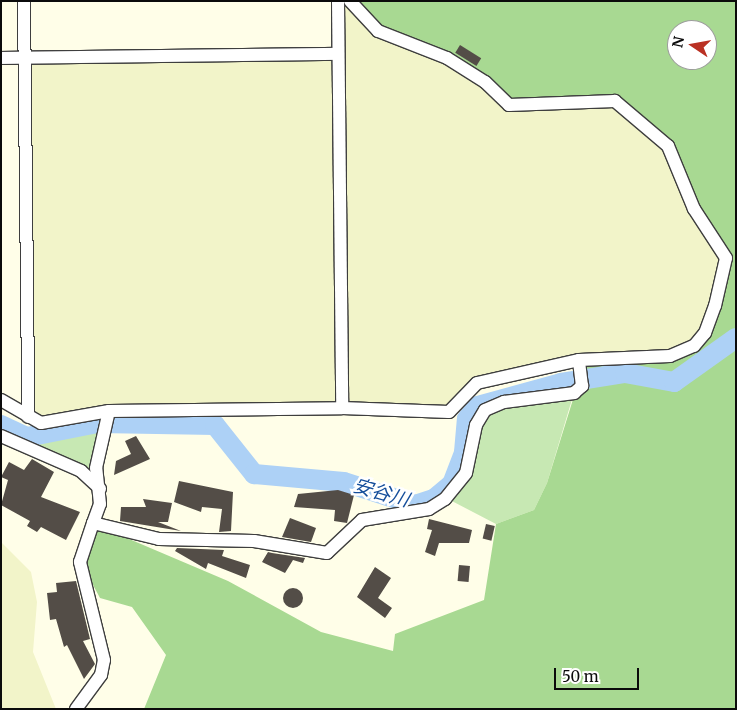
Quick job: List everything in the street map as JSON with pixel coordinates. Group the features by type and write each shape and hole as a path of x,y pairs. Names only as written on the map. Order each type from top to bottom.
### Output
{"street":[{"path":"24,1 28,417"},
{"path":"338,1 342,408"},
{"path":"1,400 28,417 61,423 109,413 342,408 449,412 477,383 579,363 670,356 694,346 705,333 726,258 694,209 676,157 615,101 509,105 485,82 447,58 378,31 350,1"},
{"path":"1,58 338,54"},
{"path":"94,523 159,539 254,542 327,553 362,520 429,510 446,499 466,473 476,425 484,410 504,402 574,393 582,386 579,363"},
{"path":"76,709 101,676 104,660 80,562 94,523 100,489 96,468 109,413"},
{"path":"1,436 81,471 100,489"}],"green space":[{"path":"342,1 613,104 667,148 722,253 702,333 671,354 483,379 452,406 346,405"},
{"path":"354,1 736,1 736,709 144,709 166,655 132,607 100,598 85,570 84,549 93,530 115,533 228,581 321,632 393,651 395,634 484,600 496,524 534,510 547,483 584,364 698,347 728,259 696,208 679,157 613,98 511,103 489,80 376,27"},
{"path":"334,60 338,403 47,420 32,414 30,61"},
{"path":"573,396 547,483 534,510 496,524 448,499 461,488 479,423 490,409"},
{"path":"104,428 91,474 1,433 1,429 25,440"},
{"path":"1,542 31,572 37,602 33,652 56,709 1,709"}],"building":[{"path":"460,45 481,58 476,66 455,53"},
{"path":"136,436 150,459 114,475 116,461 131,454 125,441"},
{"path":"32,459 54,472 41,497 80,512 66,540 41,527 37,532 27,526 30,521 1,505 8,480 1,477 9,462 24,470"},
{"path":"179,481 233,492 231,531 219,532 222,509 202,507 201,512 174,502"},
{"path":"338,490 354,495 347,523 334,521 335,510 294,507 298,494"},
{"path":"143,499 172,503 168,522 158,522 181,531 120,521 121,507 146,507"},
{"path":"290,518 316,528 311,542 282,537"},
{"path":"429,519 472,530 469,543 439,543 435,556 425,552 432,530 427,529"},
{"path":"486,524 495,526 491,541 483,539"},
{"path":"177,548 224,550 222,556 250,565 246,578 208,563 206,569 175,551"},
{"path":"268,552 305,558 303,563 293,560 285,573 262,562"},
{"path":"459,565 470,566 469,582 458,581"},
{"path":"375,567 391,578 378,598 392,608 385,618 357,597"},
{"path":"76,581 90,639 83,641 95,664 84,679 67,645 64,647 56,619 50,620 47,593 57,592 56,583"},
{"path":"289,588 297,588 303,594 303,602 297,608 289,608 283,602 283,594"}],"waterway":[{"name":"安谷川","path":"1,425 27,437 98,423 215,425 254,474 344,482 415,505 434,499 452,484 464,452 467,419 478,406 561,383 625,373 674,382 736,338"}]}
